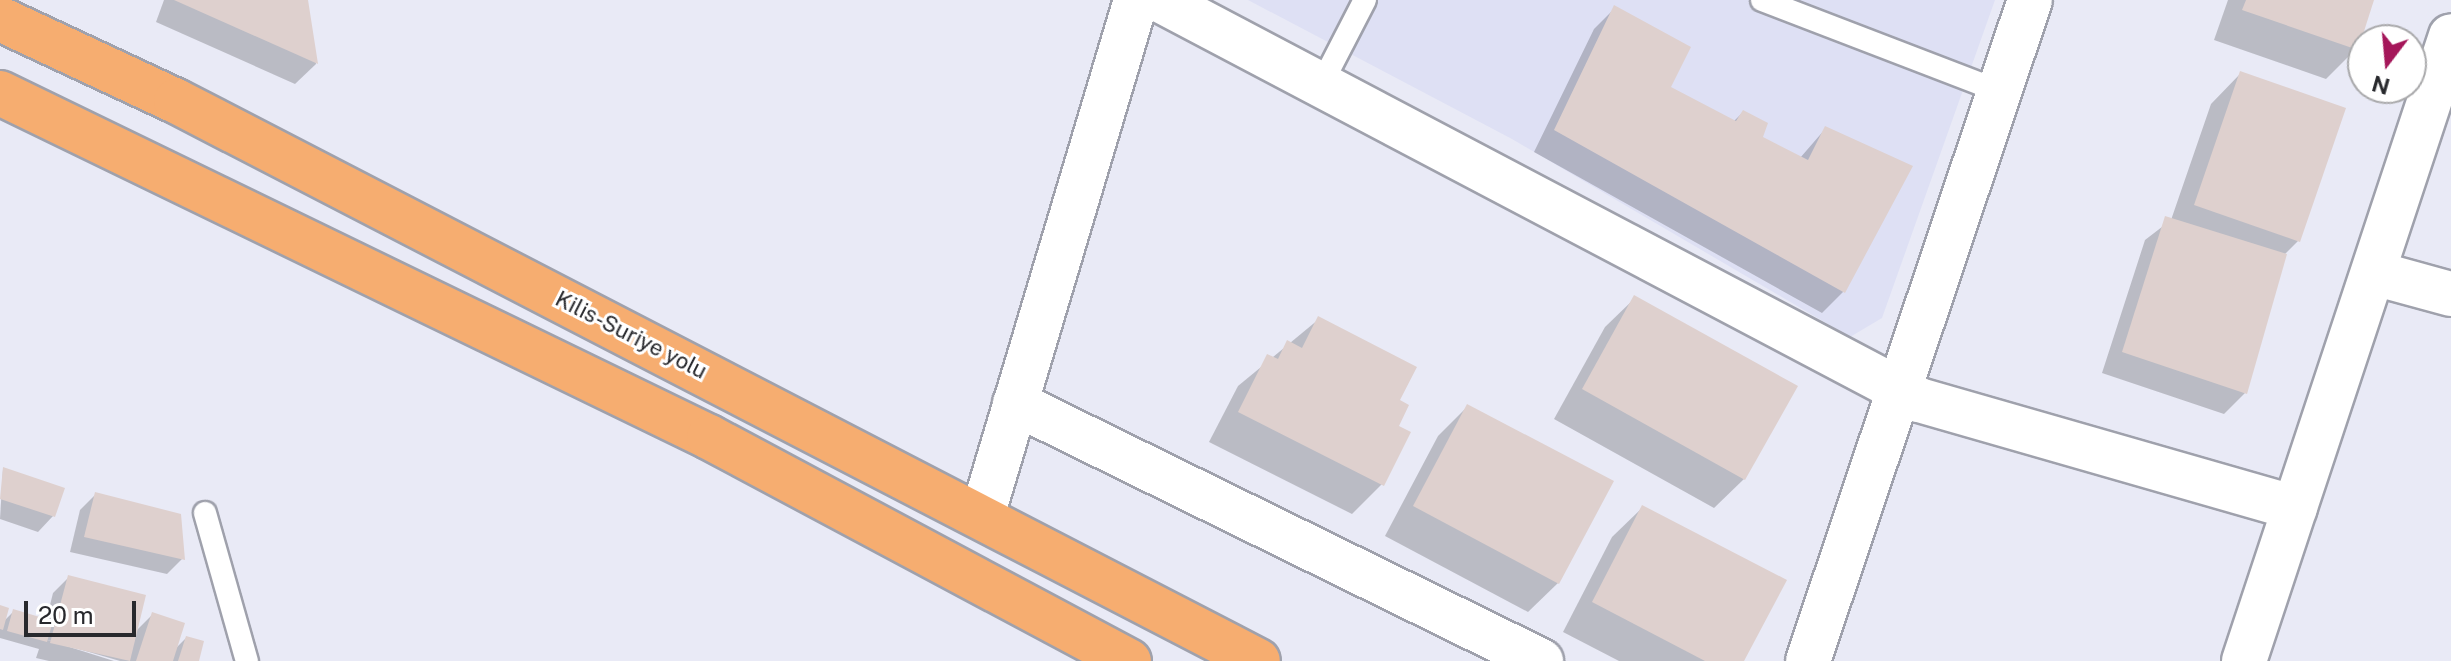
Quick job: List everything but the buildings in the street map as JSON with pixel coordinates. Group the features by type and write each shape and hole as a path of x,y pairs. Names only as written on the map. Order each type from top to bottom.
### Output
{"highway":[{"name":"Kilis-Suriye yolu","path":"0,19 176,101 1258,661"},
{"path":"0,93 709,437 1129,661"}],"street":[{"path":"982,516 1136,0"},
{"path":"1160,0 1898,390 2295,508"},
{"path":"1808,661 2030,0"},
{"path":"2244,661 2451,36"},
{"path":"2374,273 2451,294"},
{"path":"1015,403 1541,661"}],"lane":[{"path":"1320,87 1365,0"},
{"path":"1762,0 1999,91"},
{"path":"205,513 247,661"}],"shaded area":[{"path":"1248,0 1995,0 1882,318 1850,337 1512,139"}]}
